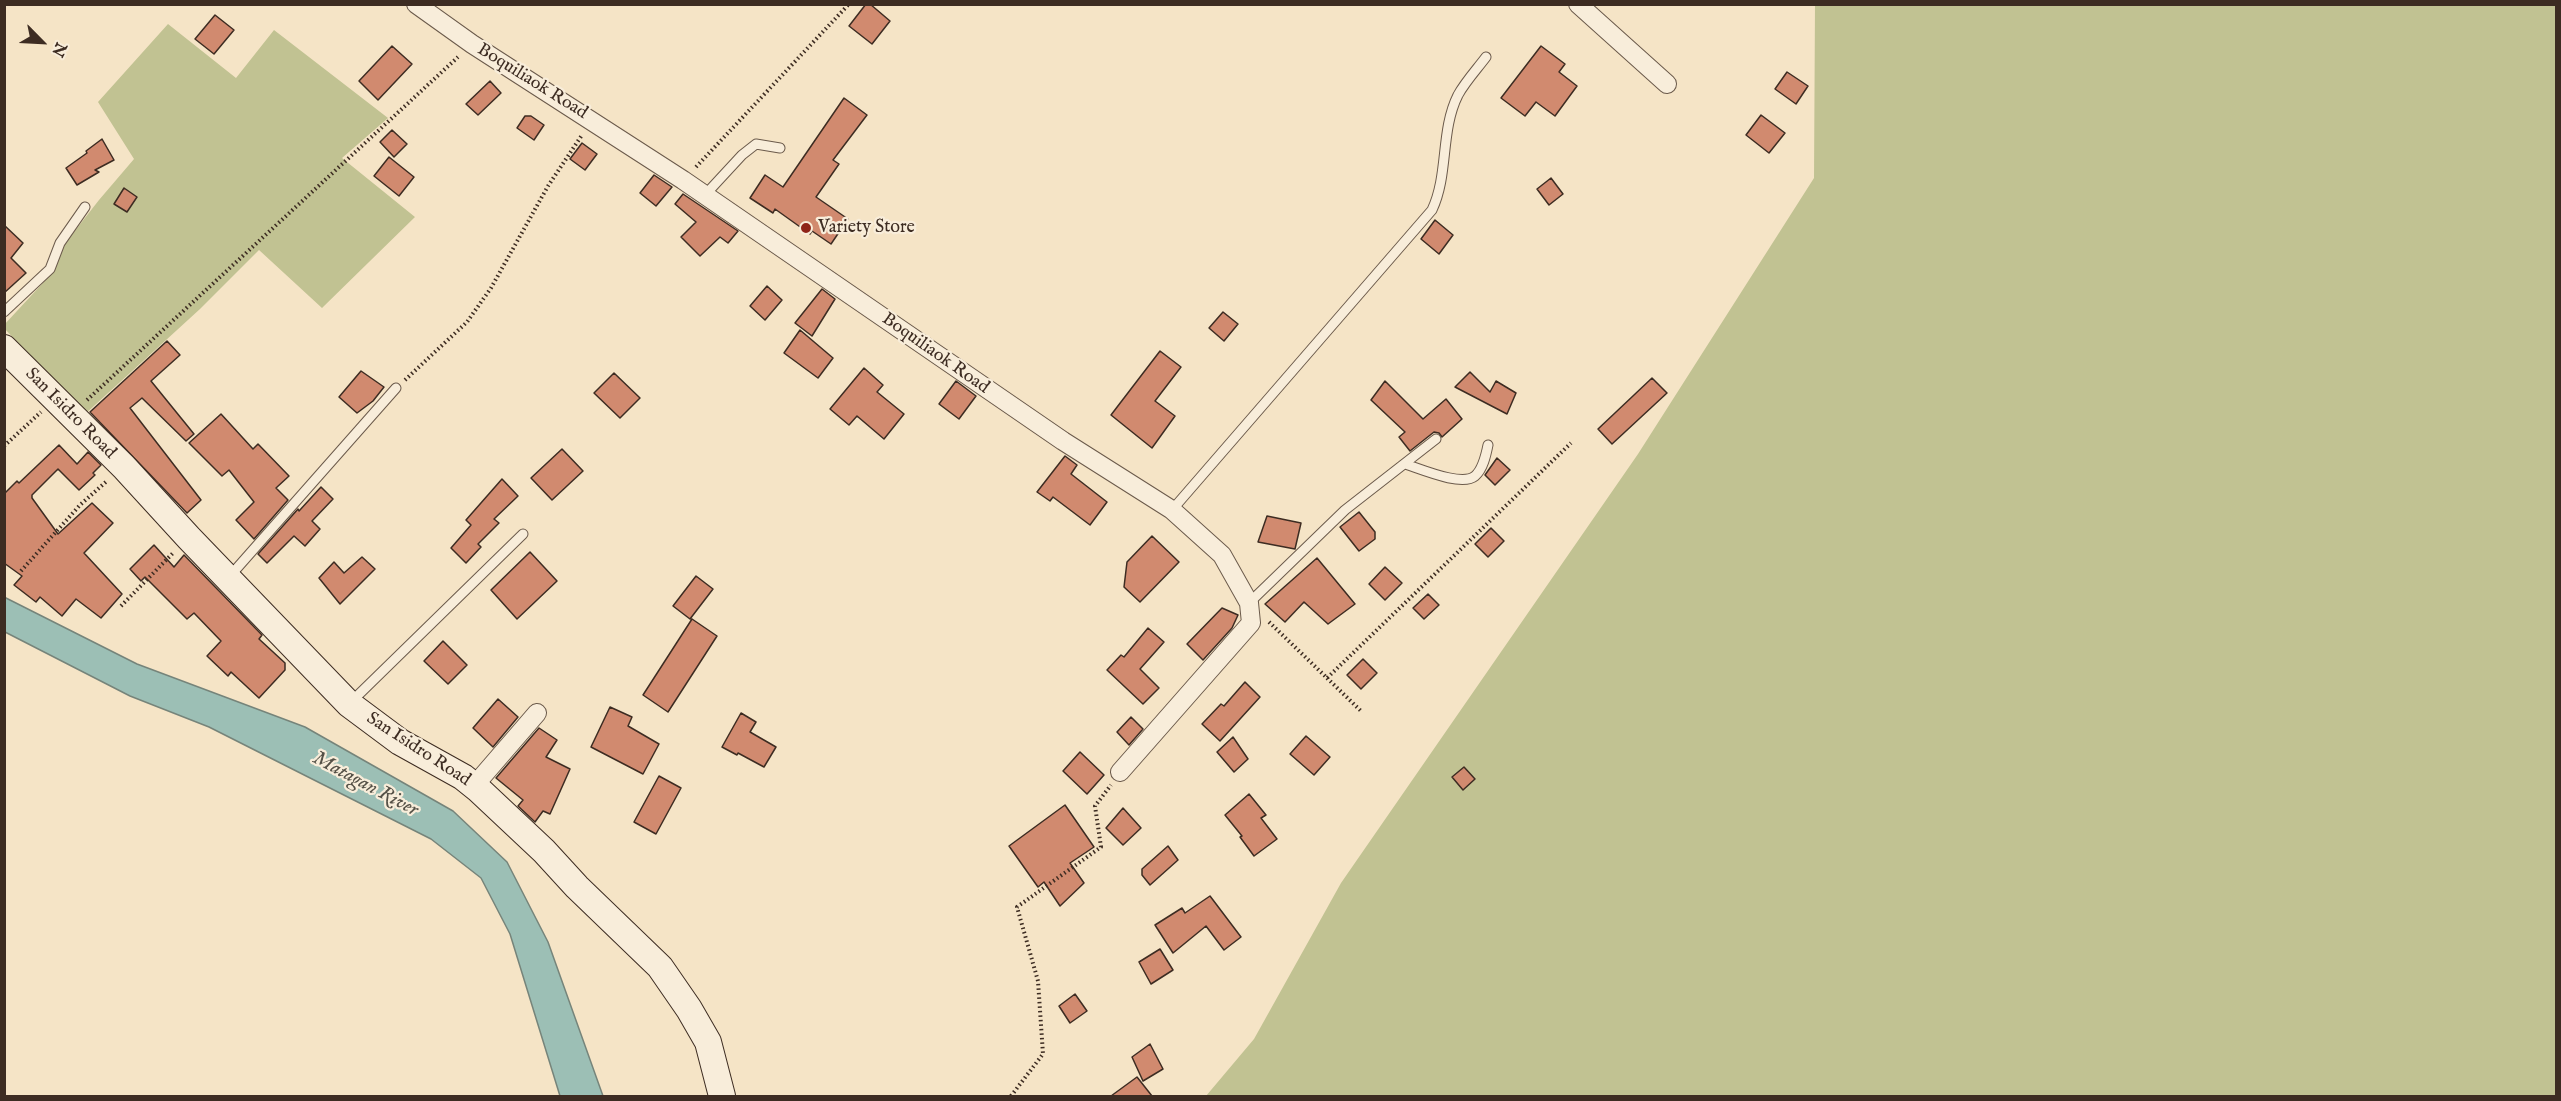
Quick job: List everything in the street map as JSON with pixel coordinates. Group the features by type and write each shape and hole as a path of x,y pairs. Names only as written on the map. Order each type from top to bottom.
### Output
{"street":[{"name":"Boquiliaok Road","path":"416,4 472,44 683,180 1063,441 1172,510 1222,555 1249,603"},
{"path":"1578,4 1667,84"},
{"name":"San Isidro Road","path":"4,348 124,467 349,704 400,742 463,777 474,786 544,850 577,887 660,968 689,1009 708,1042 722,1096"},
{"path":"1120,772 1251,624 1249,603"},
{"path":"474,786 537,712"}],"lane":[{"path":"1172,510 1432,210 1439,195 1445,145 1458,95 1486,57"},
{"path":"705,195 742,155 756,144 767,144 780,148"},
{"path":"4,312 50,269 60,243 86,207"},
{"path":"229,578 396,388"},
{"path":"1249,603 1345,510 1436,439"},
{"path":"1405,464 1432,474 1466,481 1480,470 1488,445"},
{"path":"349,704 523,534"}],"path":[{"path":"683,180 849,4"},
{"path":"4,446 63,408 472,44"},
{"path":"396,388 467,322 491,288 548,186 592,120"},
{"path":"1327,678 1571,442"},
{"path":"21,571 80,505 124,467"},
{"path":"121,606 189,538"},
{"path":"1249,603 1361,711"},
{"path":"1011,1096 1043,1054 1038,981 1017,907 1101,847 1095,806 1120,772"}],"green space":[{"path":"1815,5 2556,5 2556,1096 1206,1096 1254,1039 1341,883 1638,454 1814,178"},
{"path":"168,24 236,78 274,30 388,118 342,158 415,217 322,308 259,250 200,309 84,415 5,329 4,325 54,271 63,246 134,159 98,102"}],"water":[{"name":"Matagan River","path":"4,597 137,664 305,727 453,811 507,862 548,942 603,1096 560,1096 510,934 481,878 431,839 209,727 130,696 5,632"}],"building":[{"path":"866,4 870,4 890,21 872,44 849,26"},
{"path":"215,15 234,30 214,54 195,39"},
{"path":"392,46 412,64 378,100 359,81"},
{"path":"1541,46 1565,64 1559,72 1577,86 1555,116 1536,102 1525,116 1501,98"},
{"path":"1787,72 1808,86 1796,104 1775,89"},
{"path":"490,81 501,93 478,115 466,104"},
{"path":"844,98 867,115 833,160 839,164 816,197 848,219 831,244 812,231 810,234 775,209 773,213 750,198 765,175 783,187"},
{"path":"1761,115 1785,133 1769,153 1746,135"},
{"path":"525,116 531,116 544,125 534,140 517,128"},
{"path":"392,130 407,144 394,157 380,142"},
{"path":"102,139 114,160 95,170 99,172 77,185 66,168"},
{"path":"582,143 597,154 585,170 570,159"},
{"path":"389,157 414,177 399,196 374,176"},
{"path":"654,175 672,187 656,206 640,193"},
{"path":"1551,178 1563,194 1549,205 1537,189"},
{"path":"124,188 137,197 127,212 114,204"},
{"path":"683,194 738,231 728,243 720,237 700,256 681,237 696,222 675,204"},
{"path":"1435,220 1453,235 1439,254 1421,239"},
{"path":"4,225 23,243 11,258 26,273 4,293"},
{"path":"767,286 782,300 765,320 750,306"},
{"path":"822,289 835,299 812,336 795,323"},
{"path":"1223,312 1238,324 1224,341 1209,328"},
{"path":"800,330 833,358 818,378 784,353"},
{"path":"167,341 180,355 151,381 194,434 186,441 142,398 130,408 201,500 187,513 90,412"},
{"path":"1160,351 1181,367 1155,401 1175,416 1152,448 1111,415"},
{"path":"864,368 883,385 877,392 904,414 884,439 857,416 849,425 830,409"},
{"path":"361,371 384,387 373,401 357,413 339,397"},
{"path":"1470,372 1490,392 1496,381 1516,393 1507,414 1455,387"},
{"path":"614,373 640,398 620,418 594,393"},
{"path":"1652,378 1667,393 1612,444 1598,429"},
{"path":"956,381 976,396 959,419 939,404"},
{"path":"1385,381 1423,419 1446,399 1462,419 1442,437 1439,433 1434,432 1410,451 1399,437 1405,432 1371,400"},
{"path":"221,414 253,449 258,444 289,476 276,488 288,500 254,539 236,520 254,502 229,470 222,476 189,443"},
{"path":"59,445 77,464 88,452 101,465 93,473 95,475 79,490 58,469 32,495 32,498 58,534 92,503 113,523 84,553 122,594 101,618 76,599 62,616 40,597 36,602 14,585 22,576 4,563 4,494"},
{"path":"562,449 583,471 552,500 531,478"},
{"path":"1065,456 1077,465 1071,474 1107,502 1090,525 1053,497 1050,501 1037,492"},
{"path":"1497,458 1510,470 1495,485 1485,475"},
{"path":"502,479 518,496 494,519 499,523 478,544 481,547 466,563 451,548 471,525 466,520"},
{"path":"321,487 333,499 312,521 320,529 305,546 294,536 267,563 258,554"},
{"path":"1359,512 1375,532 1375,539 1359,551 1340,527"},
{"path":"1267,516 1301,523 1295,549 1258,542"},
{"path":"1491,528 1504,541 1488,557 1475,544"},
{"path":"1152,536 1179,562 1140,602 1124,587 1127,562"},
{"path":"154,545 174,567 184,555 262,635 259,639 285,663 285,670 259,698 231,672 228,676 207,656 221,641 194,613 187,619 145,577 141,581 130,569"},
{"path":"530,552 557,581 517,619 491,590"},
{"path":"362,557 375,569 340,604 319,578 334,562 344,573"},
{"path":"1317,558 1355,604 1328,624 1304,602 1285,622 1265,604"},
{"path":"1385,567 1402,583 1385,600 1369,584"},
{"path":"696,576 713,589 690,619 673,606"},
{"path":"1428,594 1439,605 1424,619 1413,608"},
{"path":"1222,608 1238,615 1232,628 1203,660 1187,644"},
{"path":"692,619 717,636 668,712 643,695"},
{"path":"1148,628 1164,642 1140,669 1159,688 1143,704 1107,670 1121,655 1124,657"},
{"path":"443,641 467,665 448,684 424,661"},
{"path":"1363,659 1377,673 1361,689 1347,675"},
{"path":"1245,682 1260,697 1220,741 1202,724 1221,704 1224,706"},
{"path":"498,699 518,717 493,747 473,728"},
{"path":"610,707 632,717 628,726 659,744 643,774 591,747"},
{"path":"741,713 756,722 750,732 776,747 764,767 722,747"},
{"path":"1131,717 1143,729 1129,745 1117,732"},
{"path":"539,728 557,740 546,757 570,769 550,814 543,811 535,822 518,806 523,800 496,778"},
{"path":"1306,736 1330,757 1314,775 1290,754"},
{"path":"1233,737 1248,759 1234,772 1217,752"},
{"path":"1080,752 1104,775 1087,794 1063,771"},
{"path":"1464,767 1475,779 1463,790 1452,777"},
{"path":"659,776 681,788 656,834 634,822"},
{"path":"1249,794 1266,815 1261,818 1277,839 1254,856 1225,815"},
{"path":"1065,805 1094,847 1070,863 1084,883 1060,906 1044,882 1038,887 1009,846"},
{"path":"1123,808 1141,828 1123,845 1106,828"},
{"path":"1168,846 1178,860 1150,885 1142,875 1142,869"},
{"path":"1210,896 1241,937 1224,950 1206,926 1173,953 1155,925 1182,908 1185,913"},
{"path":"1160,949 1173,970 1151,984 1139,962"},
{"path":"1075,994 1087,1011 1070,1023 1059,1006"},
{"path":"1150,1044 1163,1069 1143,1081 1132,1057"},
{"path":"1137,1077 1152,1096 1111,1096"}],"place":[{"name":"Variety Store","path":"806,228"}]}
